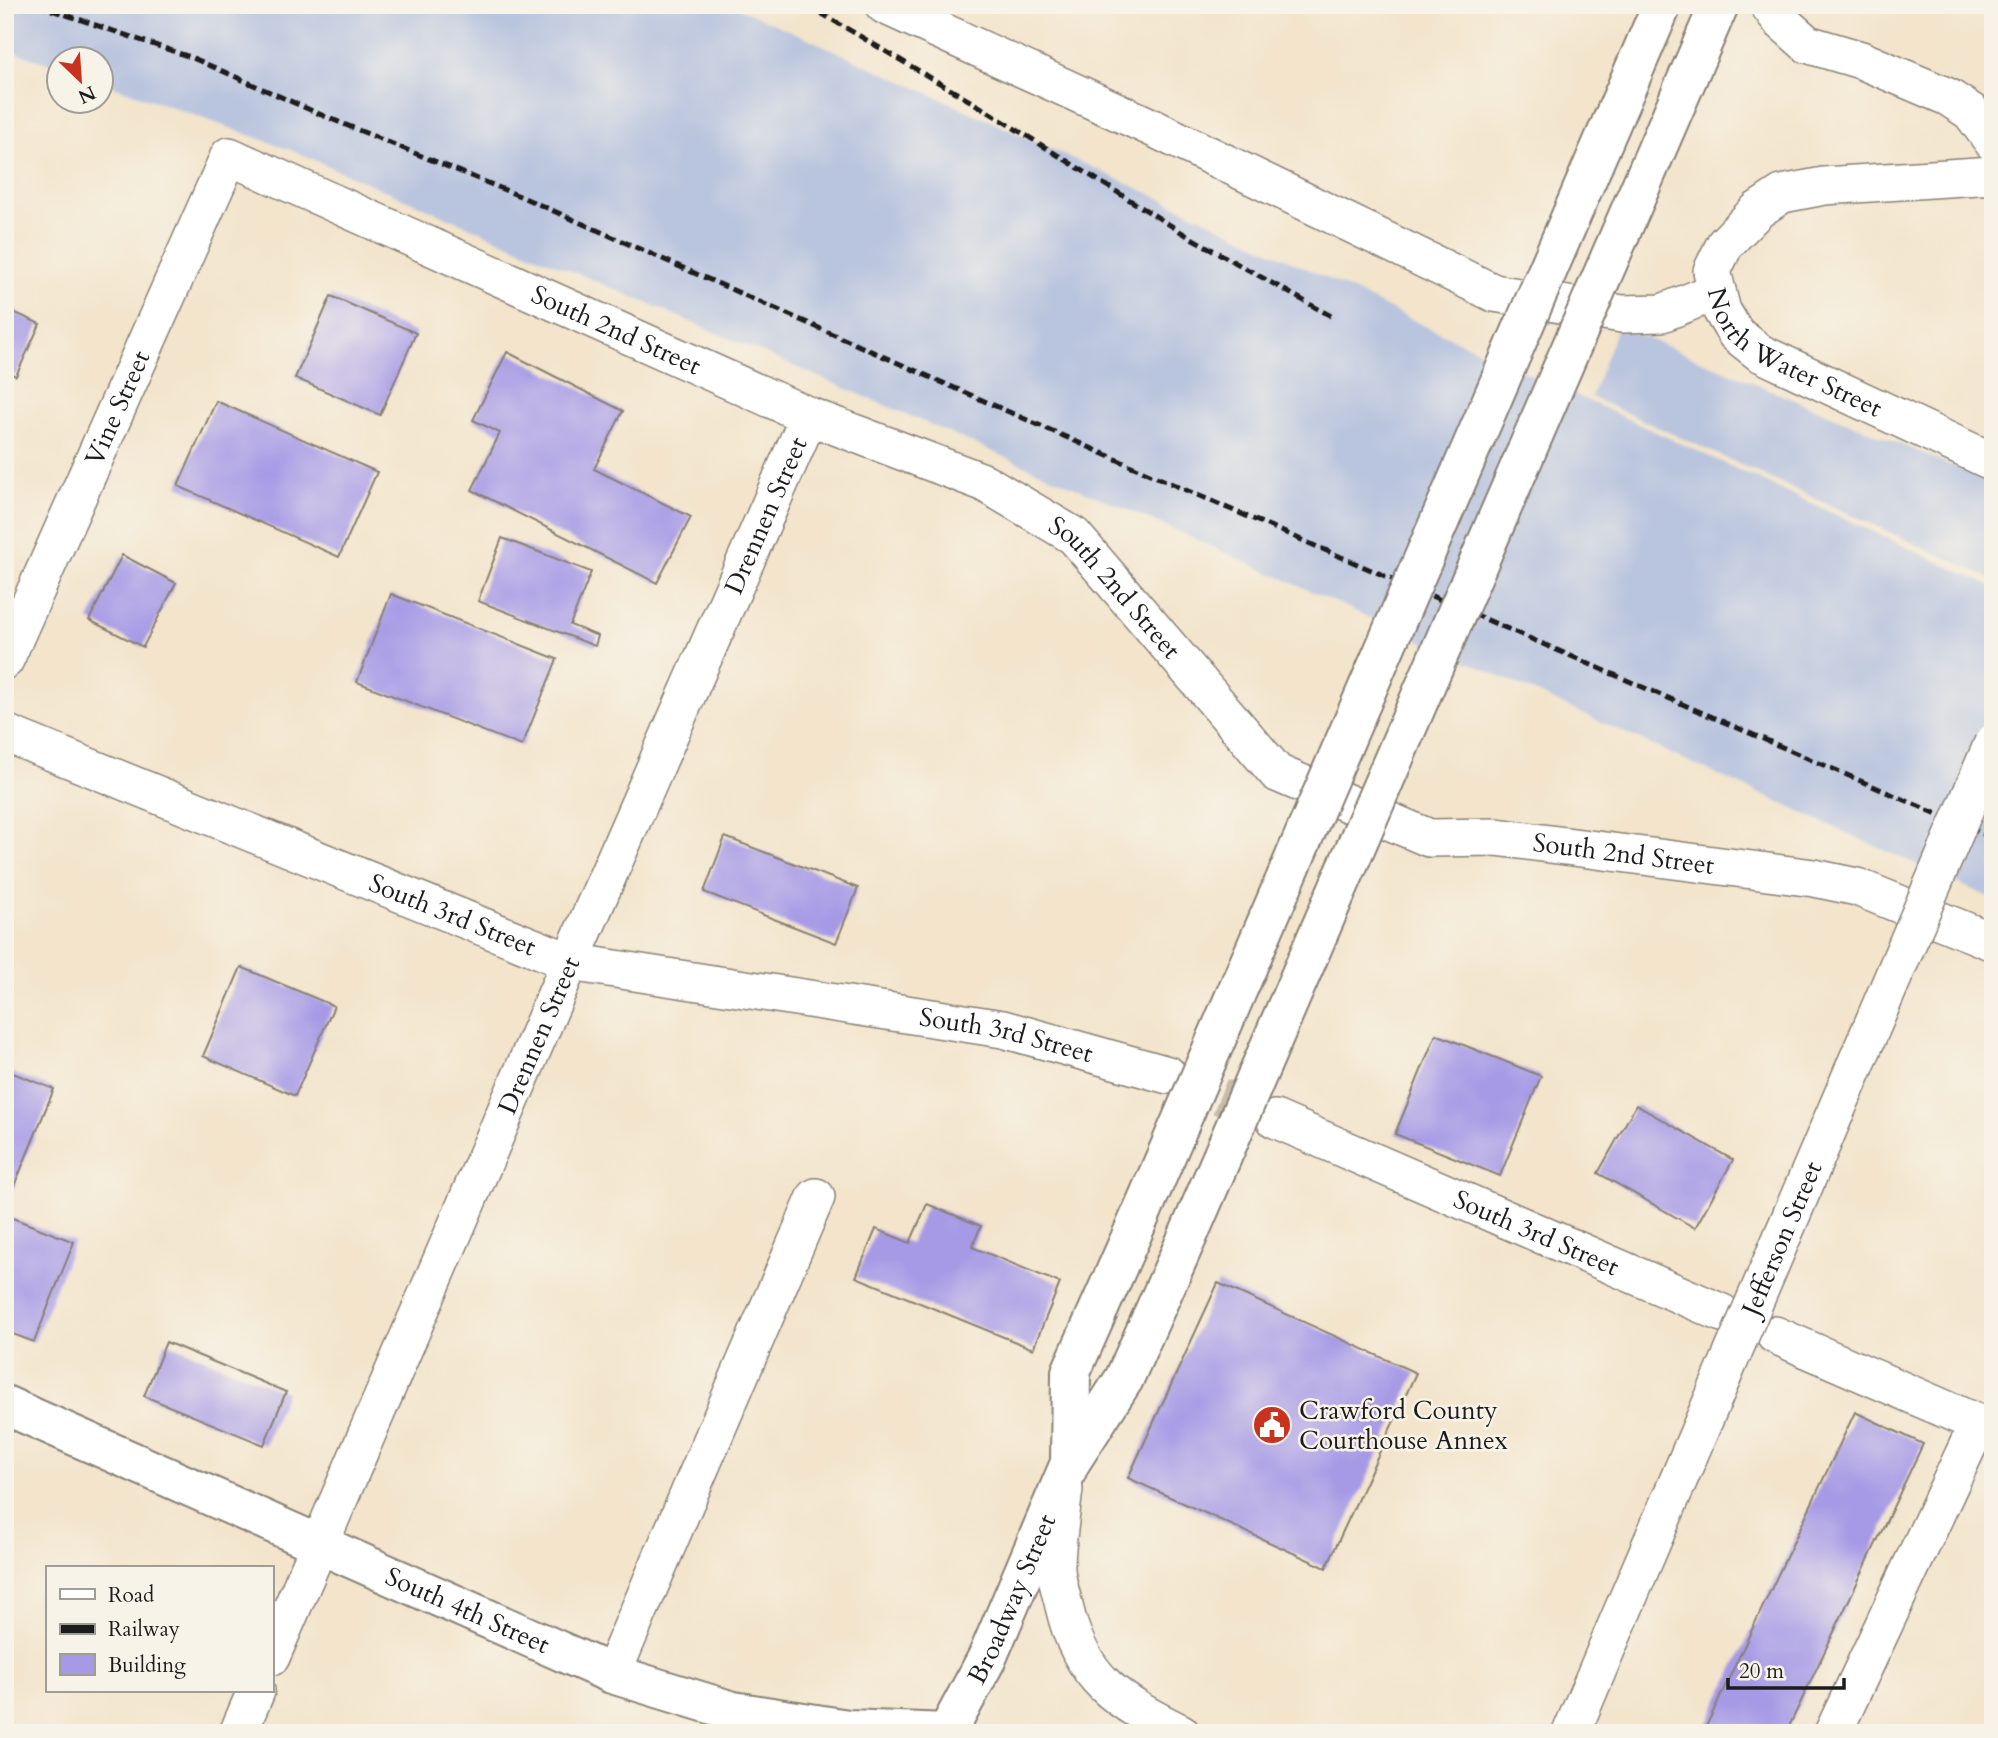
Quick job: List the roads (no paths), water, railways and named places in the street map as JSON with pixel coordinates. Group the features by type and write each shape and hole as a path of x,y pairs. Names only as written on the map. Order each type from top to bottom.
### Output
{"main road":[{"name":"Broadway Street","path":"1068,1468 1071,1372 1662,5"},
{"name":"Broadway Street","path":"947,1733 987,1658 1068,1468 1124,1380 1719,5"},
{"name":"South 4th Street","path":"5,1405 612,1674 733,1712 849,1730 947,1733"}],"street":[{"path":"884,5 1166,133 1494,293 1622,314 1662,313 1717,291"},
{"path":"1769,5 1780,20 1807,44 1861,60 1948,97 1971,112 1993,142"},
{"name":"South 2nd Street","path":"229,156 809,416 984,482 1074,536 1277,773 1429,838 1496,837 1814,878 1857,887 1993,942"},
{"name":"Vine Street","path":"5,660 229,156"},
{"name":"North Water Street","path":"1993,175 1824,186 1782,194 1759,210 1725,244 1712,271 1722,311 1736,334 1760,353 1993,462"},
{"name":"Drennen Street","path":"273,1652 570,962 809,416"},
{"name":"South 3rd Street","path":"5,733 570,962 1003,1029 1168,1075"},
{"name":"Jefferson Street","path":"1570,1733 1993,743"},
{"name":"South 3rd Street","path":"1275,1119 1722,1313"},
{"path":"612,1674 816,1197"},
{"path":"1775,1335 1985,1427 1833,1733"},
{"path":"1068,1468 1056,1567 1069,1625 1083,1661 1108,1690 1140,1712 1181,1733"},
{"path":"238,1733 257,1692"},
{"name":"South 4th Street","path":"947,1733 954,1733"}],"tunnel":[{"path":"1169,1075 1274,1119"}],"railway":[{"path":"37,5 193,58 324,116 522,197 1195,494 1993,838"},
{"path":"807,5 982,108 1186,235 1331,316"}],"place":[{"name":"Crawford County Courthouse Annex","path":"1272,1425"}]}
